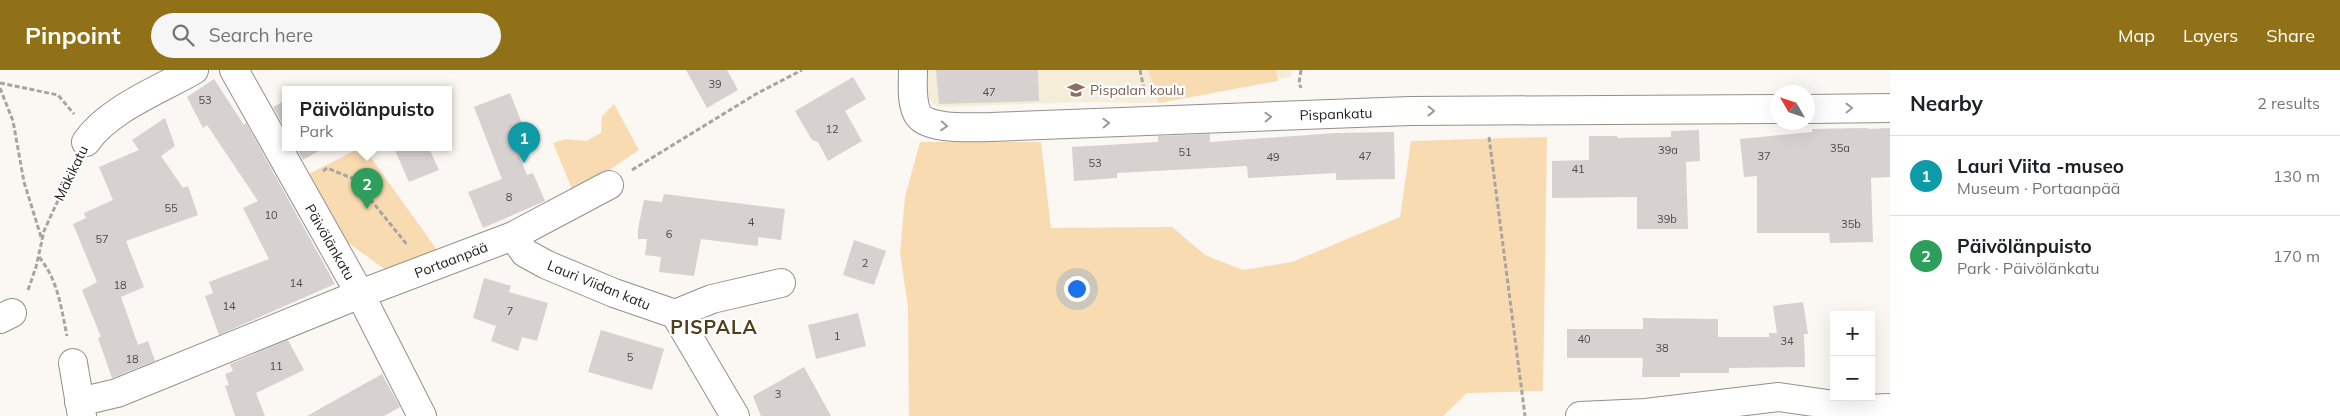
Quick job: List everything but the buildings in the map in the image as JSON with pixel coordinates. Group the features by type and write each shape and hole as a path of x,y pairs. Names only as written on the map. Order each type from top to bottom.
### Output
{"street":[{"name":"Mäkikatu","path":"90,136 108,118 194,70"},
{"name":"Päivölänkatu","path":"234,70 360,294 422,416"},
{"name":"Pispankatu","path":"913,83 917,115 929,125 959,127 1410,111 1770,109"},
{"path":"1815,109 1890,108"},
{"name":"Portaanpää","path":"73,364 81,409 360,294 513,236 609,185"},
{"name":"Lauri Viidan katu","path":"513,236 525,253 546,265 614,293 675,314"},
{"path":"735,416 675,314 712,299 781,283"},
{"path":"1580,416 1646,413 1779,397 1862,409 1890,408"}],"path":[{"path":"609,185 756,94 802,70"},
{"path":"0,83 58,96 90,136"},
{"path":"0,88 13,121 24,182 42,240"},
{"path":"1486,112 1525,416"},
{"name":"Mäkikatu","path":"6,316 30,286 50,215 90,136"},
{"path":"300,188 327,168 354,179 408,247 431,267"},
{"path":"39,257 49,270 57,288 73,364"}],"shaded area":[{"name":"Pispalan koulu","path":"924,70 1292,70 1291,77 1159,103 1083,102 938,107 927,98"},
{"path":"1148,70 1276,70 1278,81 1159,103"},
{"path":"614,104 639,150 574,194 553,143 565,139 586,141 601,133 602,116"},
{"path":"1547,137 1543,391 1467,393 1443,416 909,416 908,307 900,253 905,197 920,142 1041,142 1051,228 1172,227 1205,255 1243,270 1292,262 1400,217 1411,141"},
{"path":"354,151 366,151 440,254 386,270 347,242 305,176"}],"place":[{"name":"Pispalan koulu","path":"1076,90"},
{"name":"Lauri Viita -museo","path":"524,163"},
{"name":"Päivölänpuisto","path":"367,209"}],"district":[{"name":"PISPALA","path":"714,327"}]}
